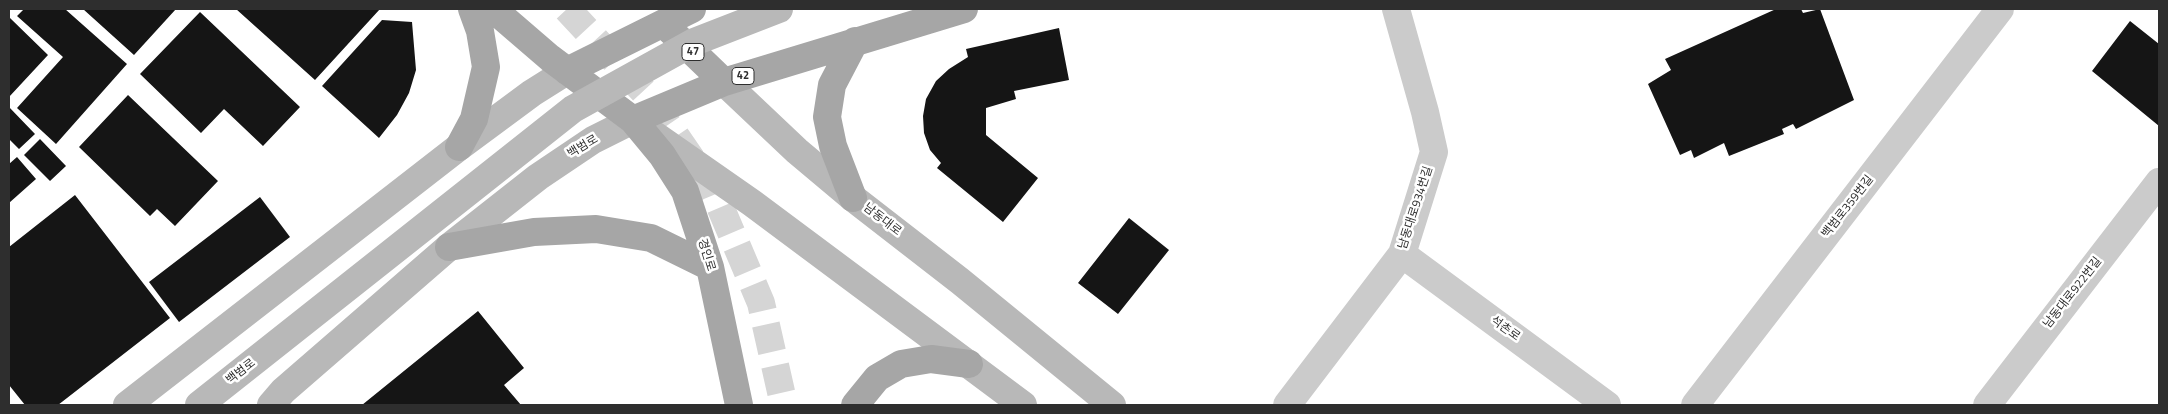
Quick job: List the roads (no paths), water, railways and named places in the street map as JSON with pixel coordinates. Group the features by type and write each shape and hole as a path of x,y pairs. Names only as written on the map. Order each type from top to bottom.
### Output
{"main road":[{"path":"459,147 474,119 486,67 480,31 472,9"},
{"name":"경인로","path":"493,9 567,71 633,120 662,155 685,191 710,267 739,405"},
{"path":"126,405 459,147 532,93 656,16 692,9"},
{"name":"백범로","path":"199,405 573,109 694,42 779,9"},
{"name":"백범로","path":"271,405 283,392 449,247 563,159 593,140 633,120 724,82 964,9"},
{"name":"남동대로","path":"656,16 797,151 1112,405"},
{"path":"853,198 833,146 827,117 832,85 855,41"},
{"path":"633,120 752,203 1023,405"},
{"path":"449,247 534,232 596,229 652,238 710,267"},
{"path":"855,405 877,378 901,364 931,359 969,364"}],"street":[{"name":"남동대로934번길","path":"1287,405 1402,254 1434,152 1426,112 1396,9"},
{"name":"백범로359번길","path":"1695,405 2000,9"},
{"name":"남동대로922번길","path":"1987,405 2159,182"},
{"name":"석촌로","path":"1402,254 1608,405"}],"tunnel":[{"path":"567,9 649,97 714,192 761,303 784,405"}]}
